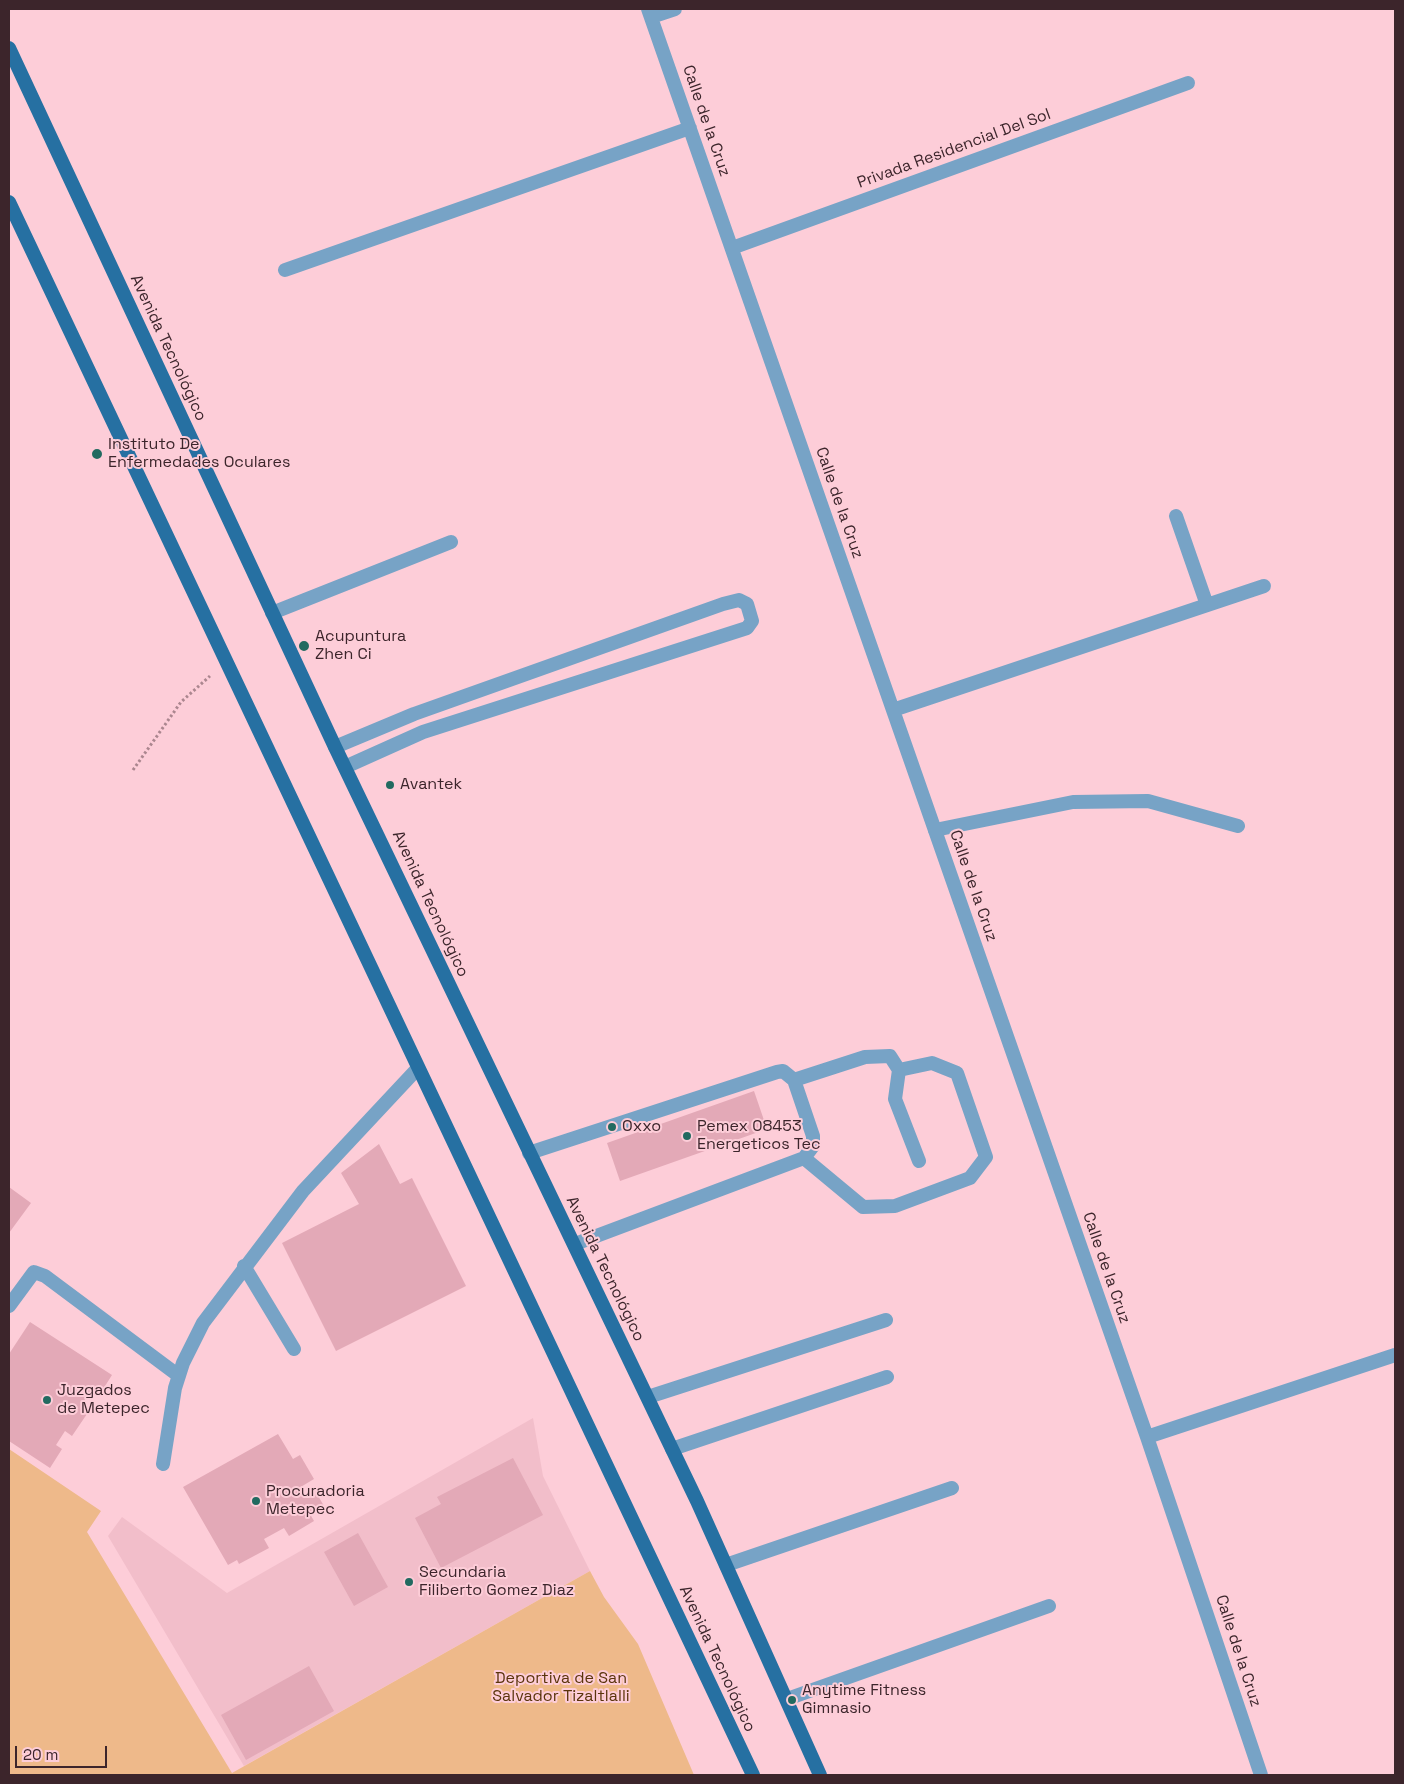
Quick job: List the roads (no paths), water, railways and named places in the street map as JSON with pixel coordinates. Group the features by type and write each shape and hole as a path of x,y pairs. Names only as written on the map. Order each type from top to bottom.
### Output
{"main road":[{"name":"Avenida Tecnológico","path":"9,48 335,747 648,1397 820,1775"},
{"name":"Avenida Tecnológico","path":"9,202 752,1775"}],"street":[{"path":"650,13 675,9"},
{"name":"Calle de la Cruz","path":"650,13 1147,1437 1261,1775"},
{"name":"Privada Residencial Del Sol","path":"732,248 1188,83"},
{"path":"285,270 690,128"},
{"path":"1176,516 1207,605"},
{"path":"272,613 451,542"},
{"path":"893,710 1264,586"},
{"path":"335,747 414,714 723,604 739,600 748,604 752,621 747,628 423,732 345,767"},
{"path":"935,830 1073,802 1148,801 1238,826"},
{"path":"794,1080 865,1057 890,1056 899,1070 895,1099 919,1161"},
{"path":"804,1158 863,1207 895,1206 970,1178 986,1157 957,1073 932,1063 899,1070"},
{"path":"163,1464 174,1388 203,1323 244,1266 303,1191 418,1068"},
{"path":"529,1153 777,1072 783,1071 794,1080 813,1136 813,1146 804,1158 575,1244"},
{"path":"244,1266 294,1349"},
{"path":"9,1306 34,1272 45,1276 179,1376"},
{"path":"648,1397 886,1320"},
{"path":"1147,1437 1395,1355"},
{"path":"672,1449 886,1377"},
{"path":"726,1565 952,1488"},
{"path":"787,1699 1049,1606"}],"place":[{"name":"Instituto De Enfermedades Oculares","path":"97,454"},
{"name":"Acupuntura Zhen Ci","path":"304,646"},
{"name":"Avantek","path":"390,785"},
{"name":"Oxxo","path":"612,1127"},
{"name":"Pemex 08453 Energeticos Tec","path":"687,1136"},
{"name":"Juzgados de Metepec","path":"47,1400"},
{"name":"Procuradoria Metepec","path":"256,1501"},
{"name":"Secundaria Filiberto Gomez Diaz","path":"409,1582"},
{"name":"Anytime Fitness Gimnasio","path":"792,1700"}],"park label":[{"name":"Deportiva de San Salvador Tizaltlalli","path":"561,1688"}]}
